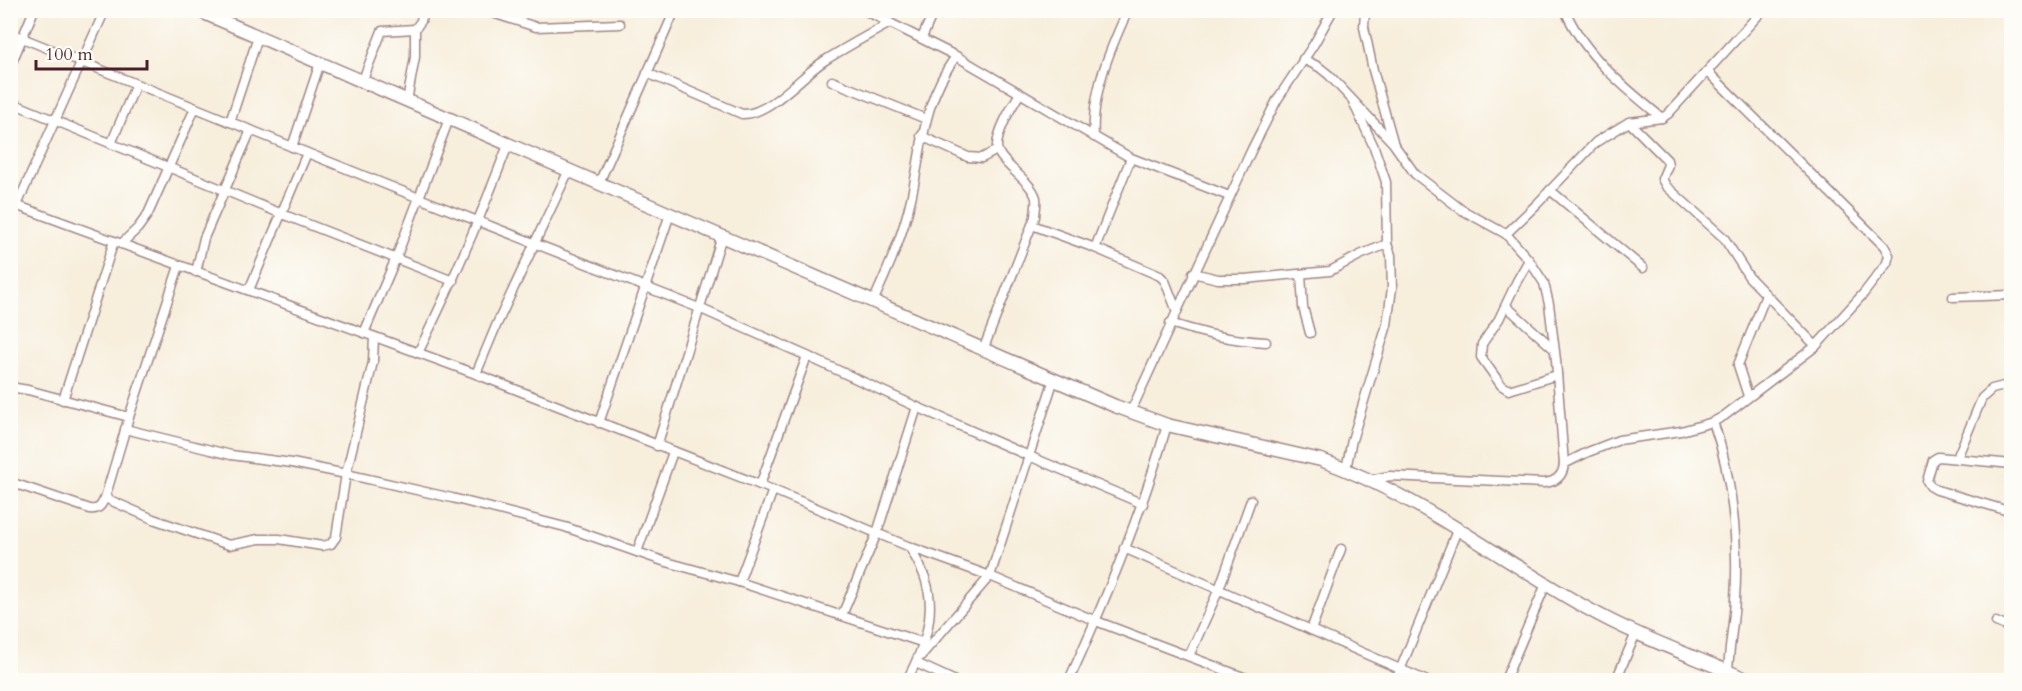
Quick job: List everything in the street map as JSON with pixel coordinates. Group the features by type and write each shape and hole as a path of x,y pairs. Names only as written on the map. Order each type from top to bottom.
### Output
{"street":[{"path":"10,67 34,10"},
{"path":"105,10 55,121 14,204 476,374 1251,681"},
{"path":"197,10 212,14 258,37 982,350 1131,411 1167,425 1321,460 1346,469 1458,528 1584,607 1636,633 1748,681"},
{"path":"407,101 415,57 415,29 421,21 423,10"},
{"path":"483,10 536,27 620,24"},
{"path":"599,183 675,10"},
{"path":"864,10 956,56 1131,158 1229,196"},
{"path":"922,38 934,10"},
{"path":"1094,137 1093,115 1098,93 1115,39 1128,10"},
{"path":"1131,411 1229,196 1277,100 1332,10"},
{"path":"1365,10 1364,27 1372,70 1393,143"},
{"path":"1565,10 1581,42 1632,94 1662,117"},
{"path":"1506,234 1596,142 1629,122 1668,114 1763,10"},
{"path":"647,73 742,114 749,114 779,97 822,62 890,23"},
{"path":"362,82 382,31 415,29"},
{"path":"10,33 699,308 918,407 1143,504"},
{"path":"230,122 258,37"},
{"path":"873,302 896,246 911,200 921,136 926,119 939,83 956,56"},
{"path":"1303,59 1319,67 1393,143 1415,174 1462,210 1506,234 1529,260 1544,283 1555,349 1564,464 1557,480 1544,483 1390,476 1369,480"},
{"path":"292,147 320,63"},
{"path":"1564,464 1619,440 1650,436 1713,422 1816,346 1887,263 1888,251 1707,71"},
{"path":"832,81 926,119"},
{"path":"111,144 136,84"},
{"path":"982,350 1032,225 1036,199 1025,180 1000,156 997,150 1003,124 1020,93"},
{"path":"10,102 168,168 453,281"},
{"path":"1346,469 1352,440 1385,332 1391,303 1392,276 1387,244 1386,182 1374,147 1353,102"},
{"path":"63,400 117,242 138,228 148,214 195,108"},
{"path":"364,333 396,258 449,119"},
{"path":"1629,122 1667,160 1668,165 1662,179 1666,186 1724,238 1743,270 1816,346"},
{"path":"196,272 199,253 250,130"},
{"path":"921,136 968,158 982,158 997,150"},
{"path":"418,353 479,221 508,145"},
{"path":"249,290 307,153"},
{"path":"1095,248 1131,158"},
{"path":"476,374 569,170"},
{"path":"1550,190 1643,268"},
{"path":"599,423 670,214"},
{"path":"1032,225 1095,248 1163,278 1176,309"},
{"path":"657,446 722,237"},
{"path":"1193,273 1218,279 1268,278 1334,270 1360,255 1387,244"},
{"path":"1529,260 1506,306 1482,344 1481,357 1501,385 1511,390 1557,375"},
{"path":"10,482 90,510 96,510 101,506 179,266"},
{"path":"1301,274 1303,307 1310,333"},
{"path":"1748,396 1738,365 1766,295"},
{"path":"1953,297 2012,295"},
{"path":"1506,306 1555,349"},
{"path":"1170,323 1210,336 1266,342"},
{"path":"105,498 173,526 229,545 259,539 279,539 322,546 331,543 336,537 346,474 373,362 374,337"},
{"path":"760,485 807,356"},
{"path":"917,661 990,576 1054,379"},
{"path":"1957,458 1982,398 1995,387 2012,384"},
{"path":"10,387 129,417"},
{"path":"842,615 877,533 918,407"},
{"path":"1713,422 1723,455 1736,539 1731,673"},
{"path":"1069,681 1143,504 1167,425"},
{"path":"125,429 231,455 292,463 346,474 452,498 565,528 924,643"},
{"path":"637,552 673,452"},
{"path":"2012,464 1935,458 1927,479 1929,484 1937,490 2012,513"},
{"path":"739,582 773,490"},
{"path":"1189,656 1219,589 1251,500"},
{"path":"1396,681 1458,528"},
{"path":"908,681 928,630 930,599 926,580 910,547"},
{"path":"1125,548 1425,681"},
{"path":"1311,630 1341,549"},
{"path":"1505,681 1546,584"},
{"path":"1996,622 2012,629"},
{"path":"1616,681 1636,633"},
{"path":"917,661 953,681"}]}
